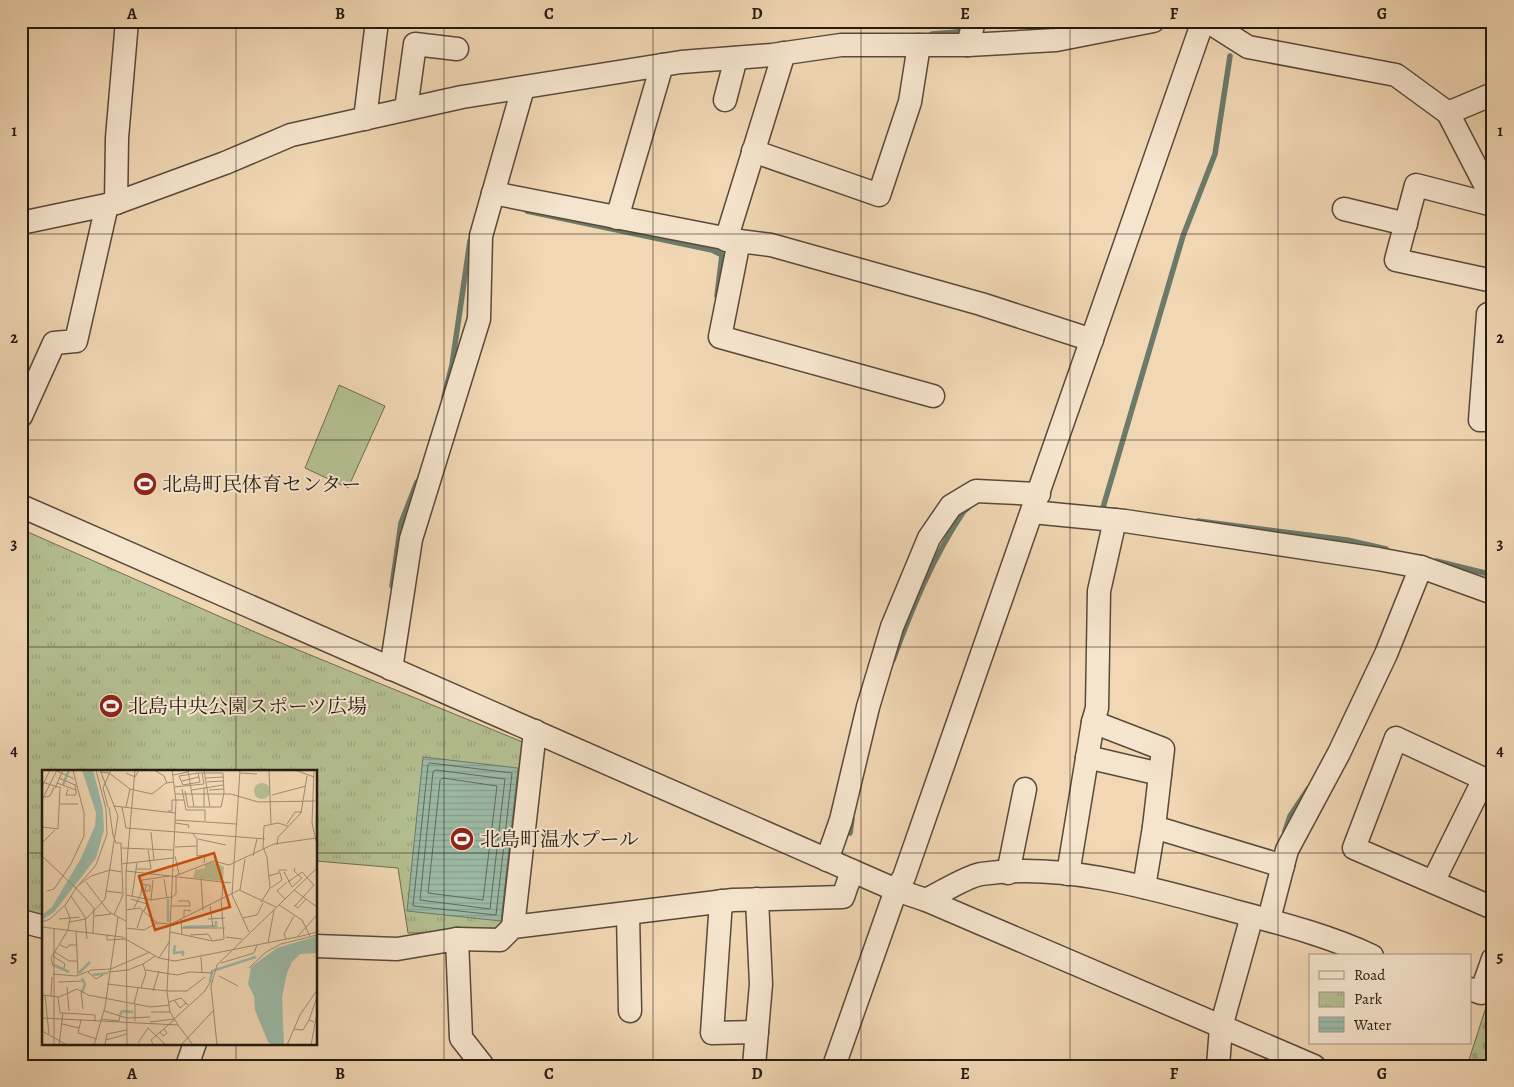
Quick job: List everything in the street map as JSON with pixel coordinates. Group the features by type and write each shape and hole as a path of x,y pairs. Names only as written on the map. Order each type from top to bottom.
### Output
{"street":[{"path":"21,416 54,343 76,341 111,204 127,21"},
{"path":"364,119 377,21"},
{"path":"968,45 974,21"},
{"path":"21,223 111,204 225,163 291,135 462,97 662,65 784,53 841,45 968,45 1056,40 1153,21"},
{"path":"834,1066 896,890 904,876 1203,21"},
{"path":"1207,21 1248,47 1396,75 1448,113 1493,200"},
{"path":"406,110 415,44 457,49"},
{"path":"753,151 879,195 910,102 918,45"},
{"path":"784,53 753,151 732,241 720,338 933,396"},
{"path":"725,100 736,58"},
{"path":"617,218 662,65"},
{"path":"391,669 411,539 479,319 481,236 523,88"},
{"path":"1448,113 1493,94"},
{"path":"1493,205 1416,186 1396,260 1493,281"},
{"path":"493,193 732,241 771,245 981,304 1092,340"},
{"path":"1344,209 1406,224"},
{"path":"1488,314 1489,349 1480,420 1493,420"},
{"path":"827,860 841,820 868,707 892,627 929,538 951,506 976,491 1115,520 1270,542 1421,567 1493,593"},
{"path":"21,506 852,871 896,890 926,900 1314,1066"},
{"path":"1068,874 1092,722 1097,708 1099,592 1115,520"},
{"path":"1218,1066 1221,1027 1261,917 1276,864 1288,850 1306,799 1355,705 1386,654 1421,567"},
{"path":"1092,722 1162,749 1154,827 1144,887"},
{"path":"513,927 535,731"},
{"path":"1433,882 1484,779 1396,738 1354,848 1493,908"},
{"path":"1087,757 1160,774"},
{"path":"1008,873 1025,789"},
{"path":"1154,827 1276,864"},
{"path":"318,946 397,949 457,939 500,940 513,927 721,901 843,897 852,871"},
{"path":"926,900 979,874 1068,874 1144,887 1261,917 1366,954"},
{"path":"754,1066 761,984 757,899"},
{"path":"721,901 712,1033 757,1032"},
{"path":"628,914 630,1010"},
{"path":"21,921 42,927"},
{"path":"457,939 461,1038 483,1066"},
{"path":"1472,990 1480,993 1493,959"},
{"path":"187,1066 195,1044"}],"green space":[{"path":"339,385 385,406 348,488 305,468"},
{"path":"21,529 264,636 525,743 502,931 408,933 398,868 318,861 318,770 42,770 42,917 36,917 21,904"},
{"path":"1487,1004 1493,1006 1493,1066 1467,1066"}],"water":[{"name":"北島町温水プール","path":"423,757 518,768 501,921 407,911"}],"waterway":[{"path":"932,34 958,32 961,21"},
{"path":"1104,511 1102,511 1183,236 1215,154 1230,56"},
{"path":"527,211 712,250 722,255 717,296"},
{"path":"444,397 452,365 470,241"},
{"path":"392,586 401,523 417,482"},
{"path":"893,660 916,602 942,546 964,511 968,508"},
{"path":"1198,521 1347,540 1386,549"},
{"path":"1436,561 1493,575"},
{"path":"1285,831 1290,816 1308,789"},
{"path":"850,833 852,819"}],"place":[{"name":"北島町民体育センター","path":"145,484"},
{"name":"北島中央公園スポーツ広場","path":"111,706"},
{"name":"北島町温水プール","path":"462,839"}]}
